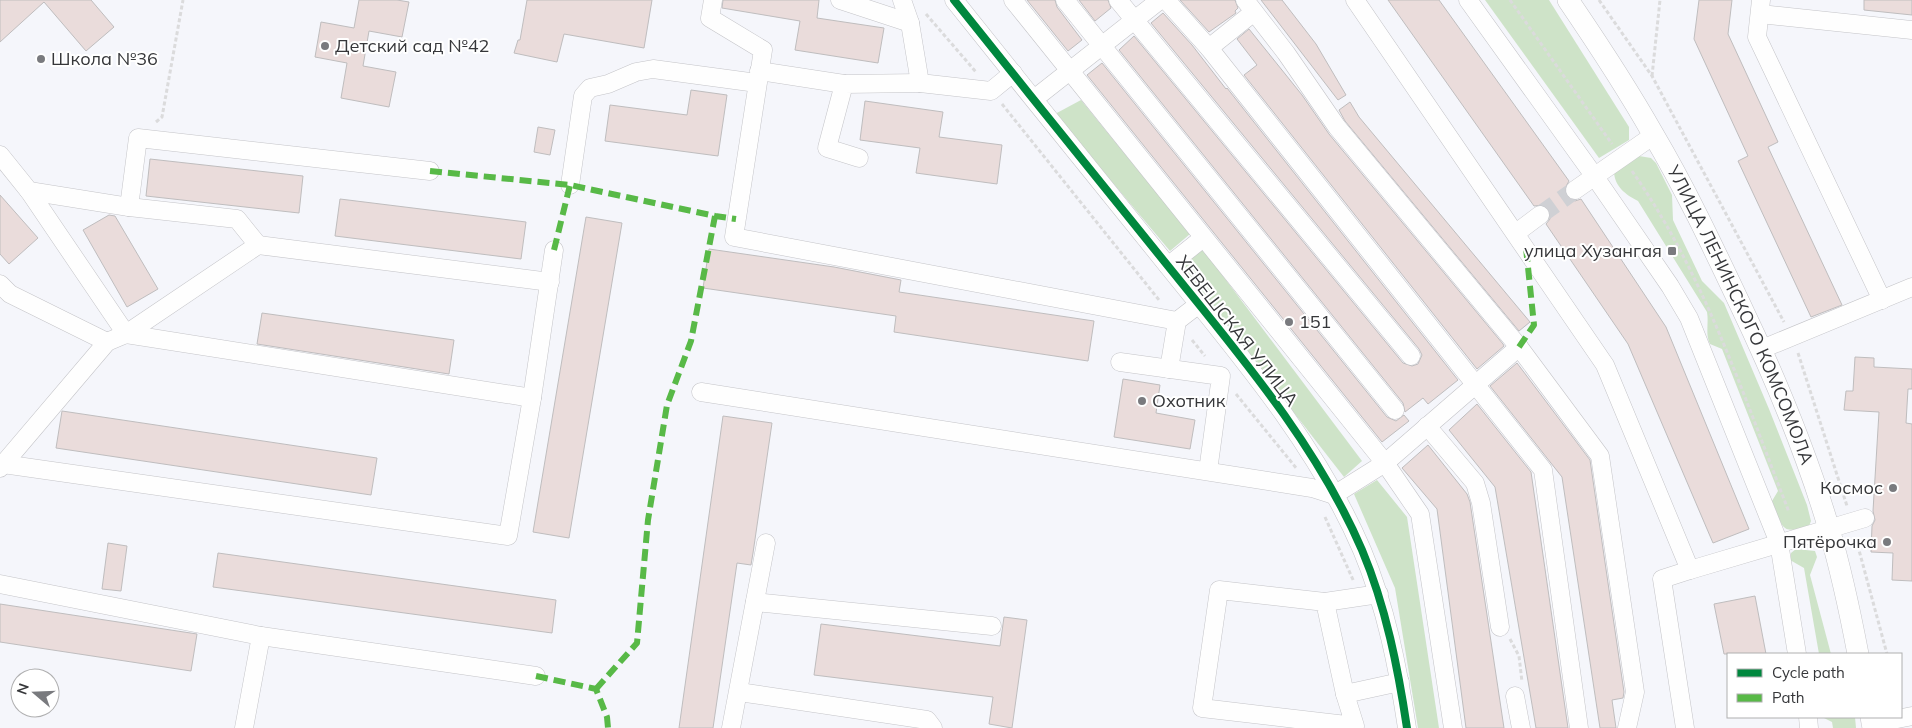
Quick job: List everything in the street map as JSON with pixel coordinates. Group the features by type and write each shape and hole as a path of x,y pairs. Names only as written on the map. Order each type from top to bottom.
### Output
{"main road":[{"name":"УЛИЦА ЛЕНИНСКОГО КОМСОМОЛА","path":"1568,0 1609,61 1654,135 1708,236 1762,349 1790,417 1829,529 1849,605 1858,653"}],"street":[{"path":"713,0 710,18 763,50 734,237 1177,321"},
{"path":"840,0 910,24"},
{"path":"902,0 910,24 920,83"},
{"name":"ХЕВЕШСКАЯ УЛИЦА","path":"954,0 1241,357 1301,439 1334,495 1362,550 1379,594 1400,682 1408,728"},
{"path":"1013,0 1384,463 1420,514 1453,728"},
{"path":"1064,0 1395,410"},
{"path":"1118,0 1411,356"},
{"path":"1034,99 1160,0"},
{"path":"1166,0 1209,48 1543,470 1579,728"},
{"path":"1355,0 1605,365 1690,570"},
{"path":"1468,0 1595,177 1670,286 1689,318 1779,543 1797,653"},
{"path":"1209,48 1249,6 1286,53 1337,128 1519,347 1600,456 1635,692 1627,728"},
{"path":"1882,300 1757,37 1760,7 1912,30"},
{"path":"570,185 583,96 590,88 608,84 636,72 653,70 844,84 920,83 991,90 1013,73"},
{"path":"844,84 827,148 859,158"},
{"path":"1576,190 1654,135"},
{"path":"129,207 138,138 430,171"},
{"path":"0,155 29,191 126,334 532,398"},
{"path":"29,191 129,207 237,219 258,245"},
{"path":"1516,233 1540,215"},
{"path":"1168,266 1203,238"},
{"path":"2,466 107,342 126,334 258,245 550,282"},
{"path":"2,466 508,536 532,398 554,250"},
{"path":"0,284 10,294 107,342"},
{"path":"1762,349 1912,287"},
{"path":"1169,369 1177,321 1199,304"},
{"path":"701,392 1312,488 1334,495 1384,463 1519,347"},
{"path":"1208,472 1221,376 1241,357"},
{"path":"1120,362 1221,376"},
{"path":"1427,426 1475,483 1481,503 1500,627"},
{"path":"1685,728 1662,579 1865,518"},
{"path":"731,728 766,543"},
{"path":"0,584 261,636 536,676"},
{"path":"1325,602 1345,694 1355,726 1202,708 1218,590 1325,602 1379,594"},
{"path":"755,602 992,626"},
{"path":"244,728 261,636"},
{"path":"1345,694 1400,682"},
{"path":"739,692 927,720 933,728"},
{"path":"1515,696 1521,728"},
{"path":"1872,723 1901,718"}],"path":[{"path":"138,138 162,117 183,0"},
{"path":"1652,76 1660,0"},
{"path":"1500,627 1513,642 1519,656 1522,677 1521,688 1515,696"}],"green space":[{"path":"1485,0 1549,0 1629,127 1629,140 1599,158"},
{"path":"1081,100 1190,234 1170,251 1055,114"},
{"path":"1639,156 1651,158 1656,163 1672,195 1673,220 1702,281 1724,303 1807,505 1811,521 1809,526 1792,530 1783,527 1772,501 1778,491 1722,349 1710,344 1707,312 1638,201 1618,186 1614,171"},
{"path":"1202,248 1362,461 1344,477 1181,268"},
{"path":"1377,480 1407,517 1439,728 1418,728 1395,588 1354,494"},
{"path":"1796,549 1815,551 1817,557 1810,575 1831,653 1819,653 1804,568 1790,560 1791,553"},
{"path":"1824,718 1855,718 1856,728 1833,728 1832,722"}],"building":[{"path":"0,0 91,0 114,27 86,51 44,2 0,42"},
{"path":"359,0 397,0 409,2 402,37 369,31 363,66 396,72 389,107 341,98 347,63 315,57 321,22 354,28"},
{"path":"527,0 652,0 644,48 564,34 557,62 514,53 518,40 520,40"},
{"path":"723,0 819,0 817,18 884,28 878,63 795,50 800,21 722,8"},
{"path":"1027,0 1055,0 1057,7 1082,40 1068,51"},
{"path":"1079,0 1108,0 1111,8 1095,21"},
{"path":"1180,0 1235,0 1238,8 1235,11 1236,13 1209,32"},
{"path":"1261,0 1282,0 1316,44 1346,95 1338,100"},
{"path":"1388,0 1439,0 1569,181 1564,190 1567,196 1575,201 1581,199 1666,327 1749,529 1713,543 1628,344 1546,224 1550,219 1549,209 1544,205 1534,206"},
{"path":"1699,0 1732,0 1728,34 1778,142 1768,147 1842,305 1811,317 1738,161 1748,156 1694,39"},
{"path":"1864,0 1912,0 1912,15 1864,10"},
{"path":"1163,13 1227,88 1458,380 1428,404 1423,398 1405,412 1403,403 1119,50 1134,36 1403,363 1412,366 1418,364 1422,355 1419,349 1151,23"},
{"path":"1249,29 1302,95 1329,134 1503,344 1504,346 1477,369 1244,75 1257,65 1237,39"},
{"path":"1102,63 1387,417 1396,421 1404,415 1409,421 1382,442 1087,75"},
{"path":"691,90 727,95 718,156 605,141 610,105 687,115"},
{"path":"865,101 943,112 939,137 1002,145 997,184 916,173 920,148 860,140"},
{"path":"1350,102 1359,117 1530,322 1519,331 1345,121 1339,110"},
{"path":"538,127 555,130 550,155 534,152"},
{"path":"150,159 303,176 299,213 146,196"},
{"path":"0,195 38,238 9,264 0,254"},
{"path":"340,199 526,222 521,259 335,236"},
{"path":"109,215 115,216 158,289 127,307 83,230"},
{"path":"586,217 622,223 569,538 533,532"},
{"path":"709,249 834,267 901,280 899,292 1094,321 1088,361 894,332 896,316 703,288"},
{"path":"262,313 454,340 449,374 257,344"},
{"name":"Космос","path":"1855,357 1874,358 1874,367 1912,369 1912,389 1908,389 1906,423 1912,424 1912,581 1892,580 1893,553 1871,552 1872,526 1875,520 1873,511 1879,412 1844,410 1846,391 1853,391"},
{"path":"1517,363 1590,460 1624,692 1623,698 1612,700 1616,728 1600,728 1562,477 1490,386"},
{"path":"1123,379 1160,385 1156,413 1195,420 1190,449 1114,437"},
{"path":"1477,404 1531,472 1568,728 1536,728 1495,487 1449,430"},
{"path":"62,411 377,458 371,495 56,448"},
{"path":"723,416 772,423 751,565 737,563 713,728 679,728"},
{"path":"1428,445 1467,494 1470,502 1504,728 1466,728 1437,509 1402,468"},
{"path":"108,543 127,546 121,591 102,589"},
{"path":"218,553 556,600 552,633 213,587"},
{"path":"1755,596 1766,653 1724,654 1714,604"},
{"path":"0,604 197,634 191,671 0,642"},
{"path":"1004,617 1027,620 1012,728 989,724 993,697 814,675 821,624 1000,646"}],"tunnel":[{"path":"1540,215 1575,190"}],"marked path":[{"path":"430,171 570,185 736,219"},
{"path":"554,250 570,185"},
{"path":"596,689 637,643 648,520 667,405 691,341 715,216"},
{"path":"1519,347 1534,325 1526,248"},
{"path":"536,676 596,689 607,717 608,728"}],"cycle path":[{"path":"954,0 1249,367 1300,437 1344,511 1362,550 1378,593 1400,683 1407,728"}],"place":[{"name":"Детский сад №42","path":"325,46"},
{"name":"Школа №36","path":"41,59"},
{"name":"улица Хузангая","path":"1672,251"},
{"name":"151","path":"1289,322"},
{"name":"Охотник","path":"1142,401"},
{"name":"Космос","path":"1893,488"},
{"name":"Пятёрочка","path":"1887,542"}]}
